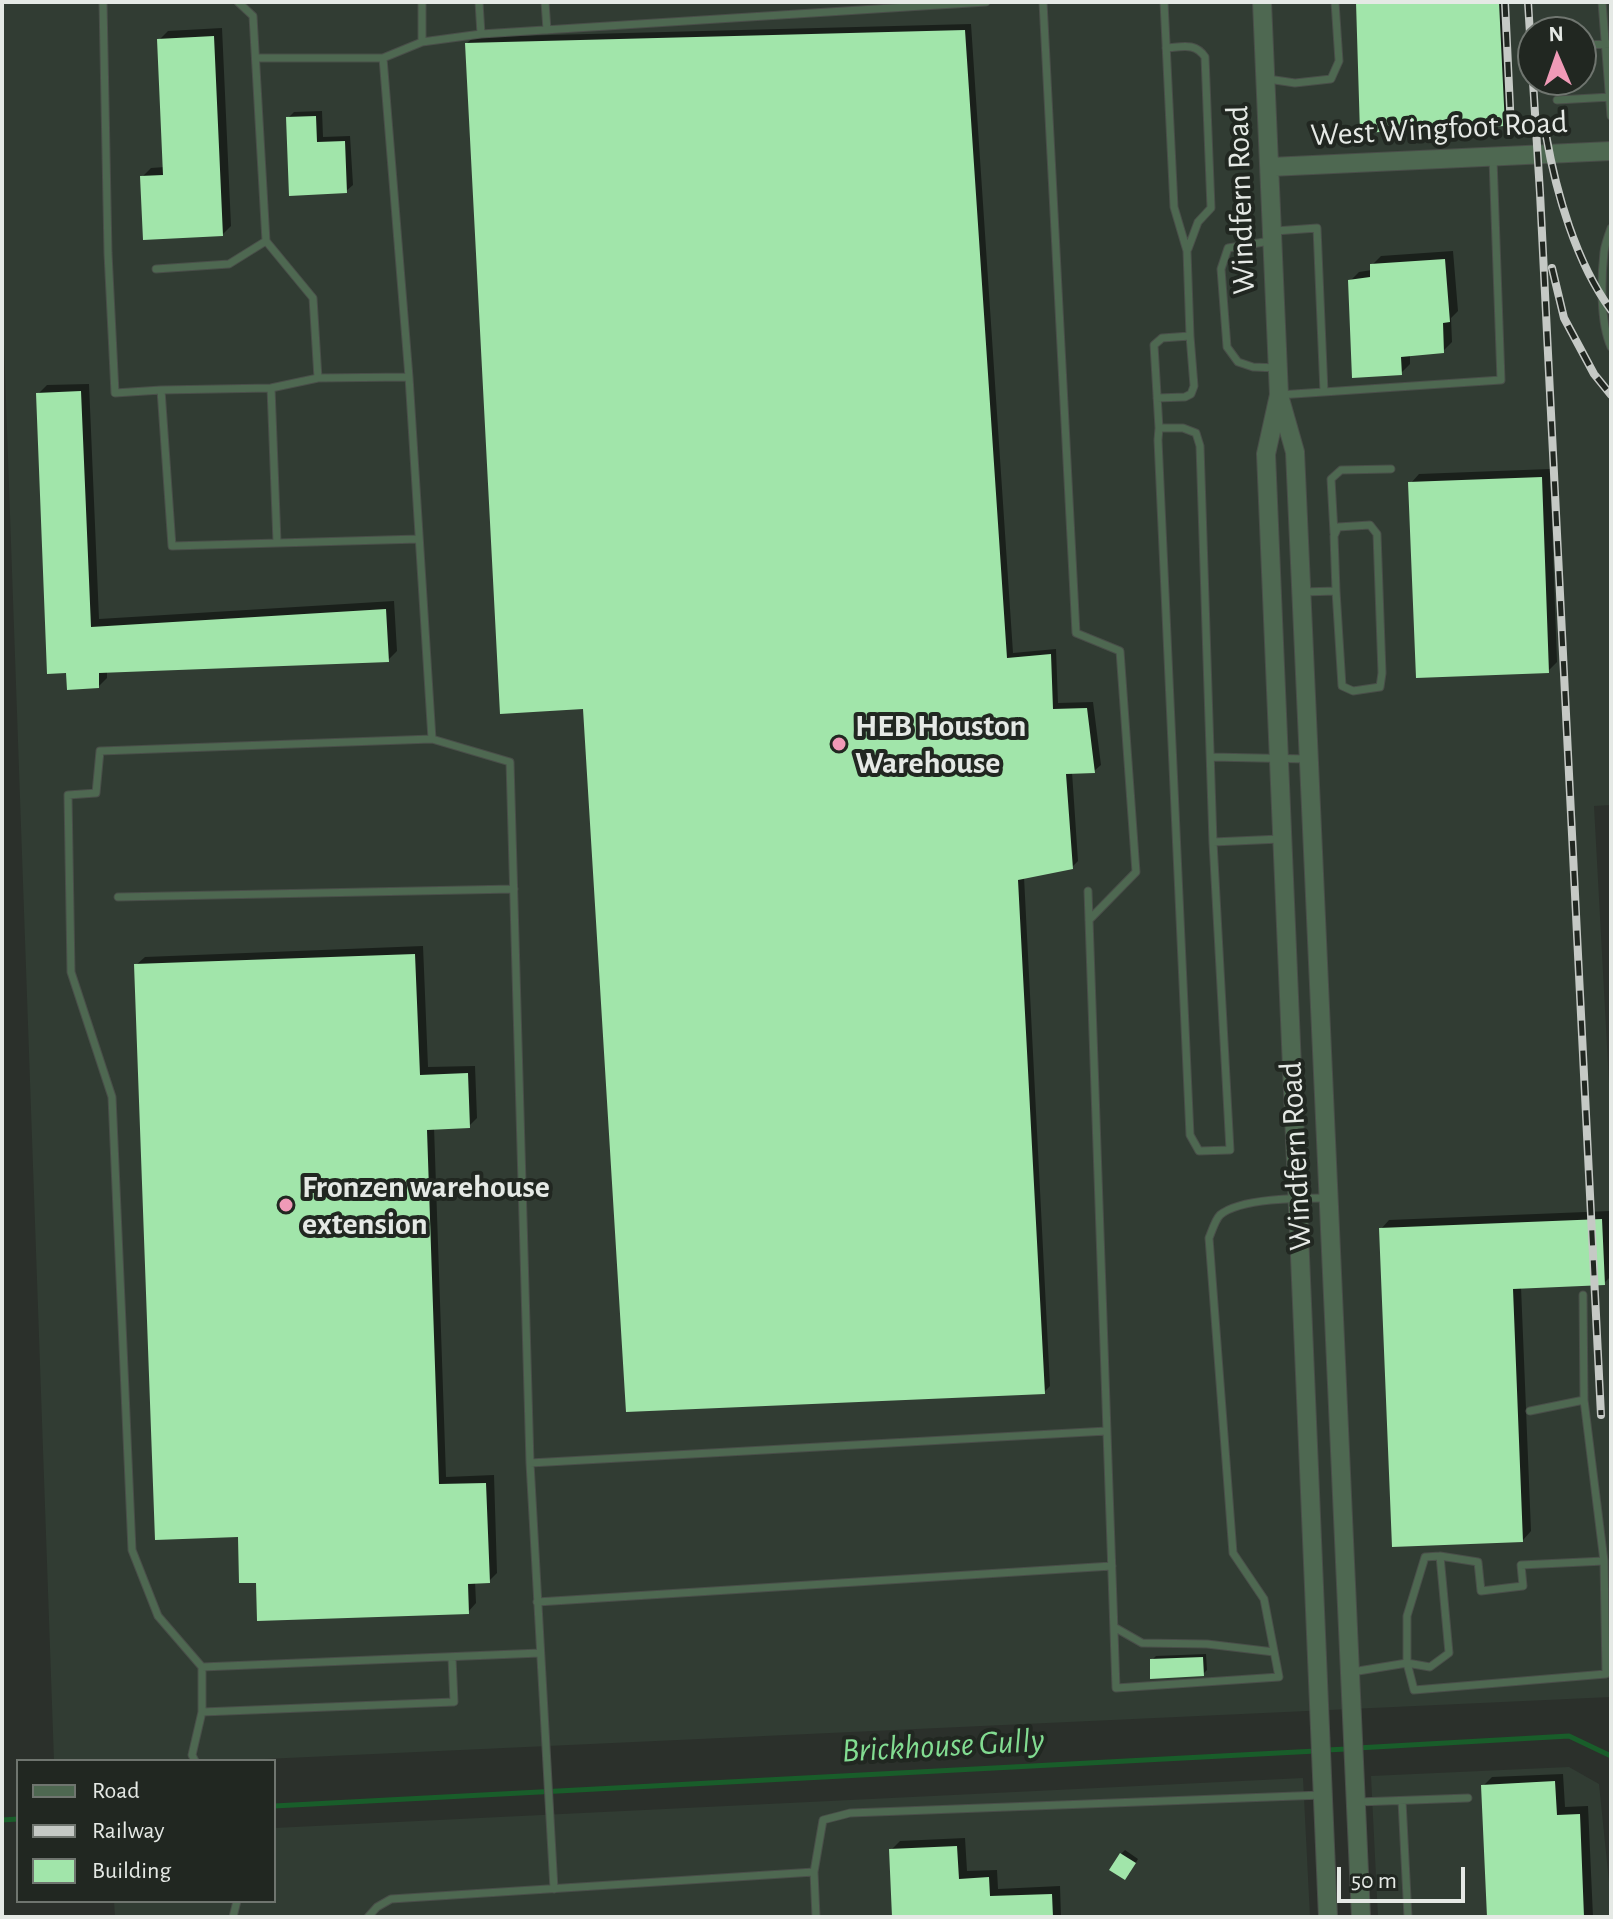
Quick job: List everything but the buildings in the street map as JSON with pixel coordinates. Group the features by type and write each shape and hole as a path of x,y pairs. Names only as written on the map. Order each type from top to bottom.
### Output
{"street":[{"name":"Windfern Road","path":"1262,2 1279,395 1295,452 1361,1917"},
{"name":"West Wingfoot Road","path":"1270,167 1611,151"},
{"name":"Windfern Road","path":"1279,395 1266,454 1328,1917"},
{"path":"1322,1795 1355,1802"}],"lane":[{"path":"103,2 108,253 115,393 271,388 318,378 409,377"},
{"path":"238,2 253,16 266,241 313,298 318,378"},
{"path":"422,2 422,42"},
{"path":"479,2 481,34"},
{"path":"545,2 547,30"},
{"path":"256,58 383,58 422,42 481,34 986,2"},
{"path":"1043,2 1076,633 1120,651 1136,872 1089,920"},
{"path":"1157,398 1185,397 1191,394 1194,386 1187,251 1174,207 1164,2"},
{"path":"1266,79 1295,83 1331,79 1339,61 1335,2"},
{"path":"1602,2 1608,44 1611,116"},
{"path":"1166,48 1193,46 1201,50 1205,57 1211,208 1198,222 1187,251"},
{"path":"383,58 409,377 432,739"},
{"path":"1557,100 1610,97"},
{"path":"1279,395 1501,380 1493,157"},
{"path":"1278,368 1253,367 1238,362 1227,347 1221,269 1228,248 1317,228 1324,392"},
{"path":"1611,228 1604,250 1603,299 1606,336 1611,347"},
{"path":"156,269 229,264 266,241"},
{"path":"1159,428 1183,428 1196,433 1200,446 1213,842 1230,1150 1199,1151 1190,1135 1154,345 1162,338 1190,336"},
{"path":"271,388 277,542"},
{"path":"161,390 172,546 419,539"},
{"path":"1334,536 1338,527 1370,525 1377,534 1380,687 1353,691 1342,686 1336,591 1331,479 1341,470 1391,469"},
{"path":"1301,592 1336,591"},
{"path":"194,1759 192,1755 202,1712 202,1667 158,1616 132,1550 112,1097 71,972 68,795 96,793 100,751 432,739 510,762 530,1463 554,1889"},
{"path":"1211,757 1309,759"},
{"path":"1213,842 1282,839"},
{"path":"118,897 514,889"},
{"path":"1088,891 1116,1688 1279,1677 1264,1599 1233,1553 1209,1238 1219,1216 1243,1204 1328,1198"},
{"path":"1583,1295 1584,1400 1604,1561 1606,1674 1414,1690 1407,1663 1407,1616 1425,1557 1440,1556 1478,1562 1481,1591 1523,1586 1521,1565 1604,1561"},
{"path":"1530,1411 1584,1400"},
{"path":"530,1463 1107,1431"},
{"path":"1350,1673 1407,1663 1430,1667 1449,1653 1440,1556"},
{"path":"537,1602 1112,1566"},
{"path":"1114,1627 1142,1643 1207,1644 1274,1652"},
{"path":"202,1667 540,1653"},
{"path":"202,1712 454,1702 452,1658"},
{"path":"816,1917 814,1872 823,1820 850,1813 1322,1795"},
{"path":"1355,1802 1468,1798"},
{"path":"1402,1801 1408,1917"},
{"path":"368,1917 391,1899 814,1872"}],"shaded area":[{"path":"2,2 1611,2 1611,805 1594,806 1611,1120 1611,1697 265,1759 54,1759 2,288"},
{"path":"1569,1767 1599,1784 1611,1917 1378,1917 1371,1776"},
{"path":"1303,1778 1310,1917 115,1917 114,1903 276,1903 276,1828"}],"waterway":[{"name":"Brickhouse Gully","path":"1357,1748 1569,1736 1611,1756"},
{"name":"Brickhouse Gully","path":"1326,1750 1347,1749"},
{"name":"Brickhouse Gully","path":"276,1806 1316,1751"},
{"name":"Brickhouse Gully","path":"2,1820 16,1819"}],"railway":[{"path":"1505,2 1511,129"},
{"path":"1528,2 1601,1415"},
{"path":"1546,135 1569,226 1587,271 1611,310"},
{"path":"1552,268 1564,318 1594,374 1611,395"}],"place":[{"name":"HEB Houston Warehouse","path":"839,744"},
{"name":"Fronzen warehouse extension","path":"286,1205"}]}
